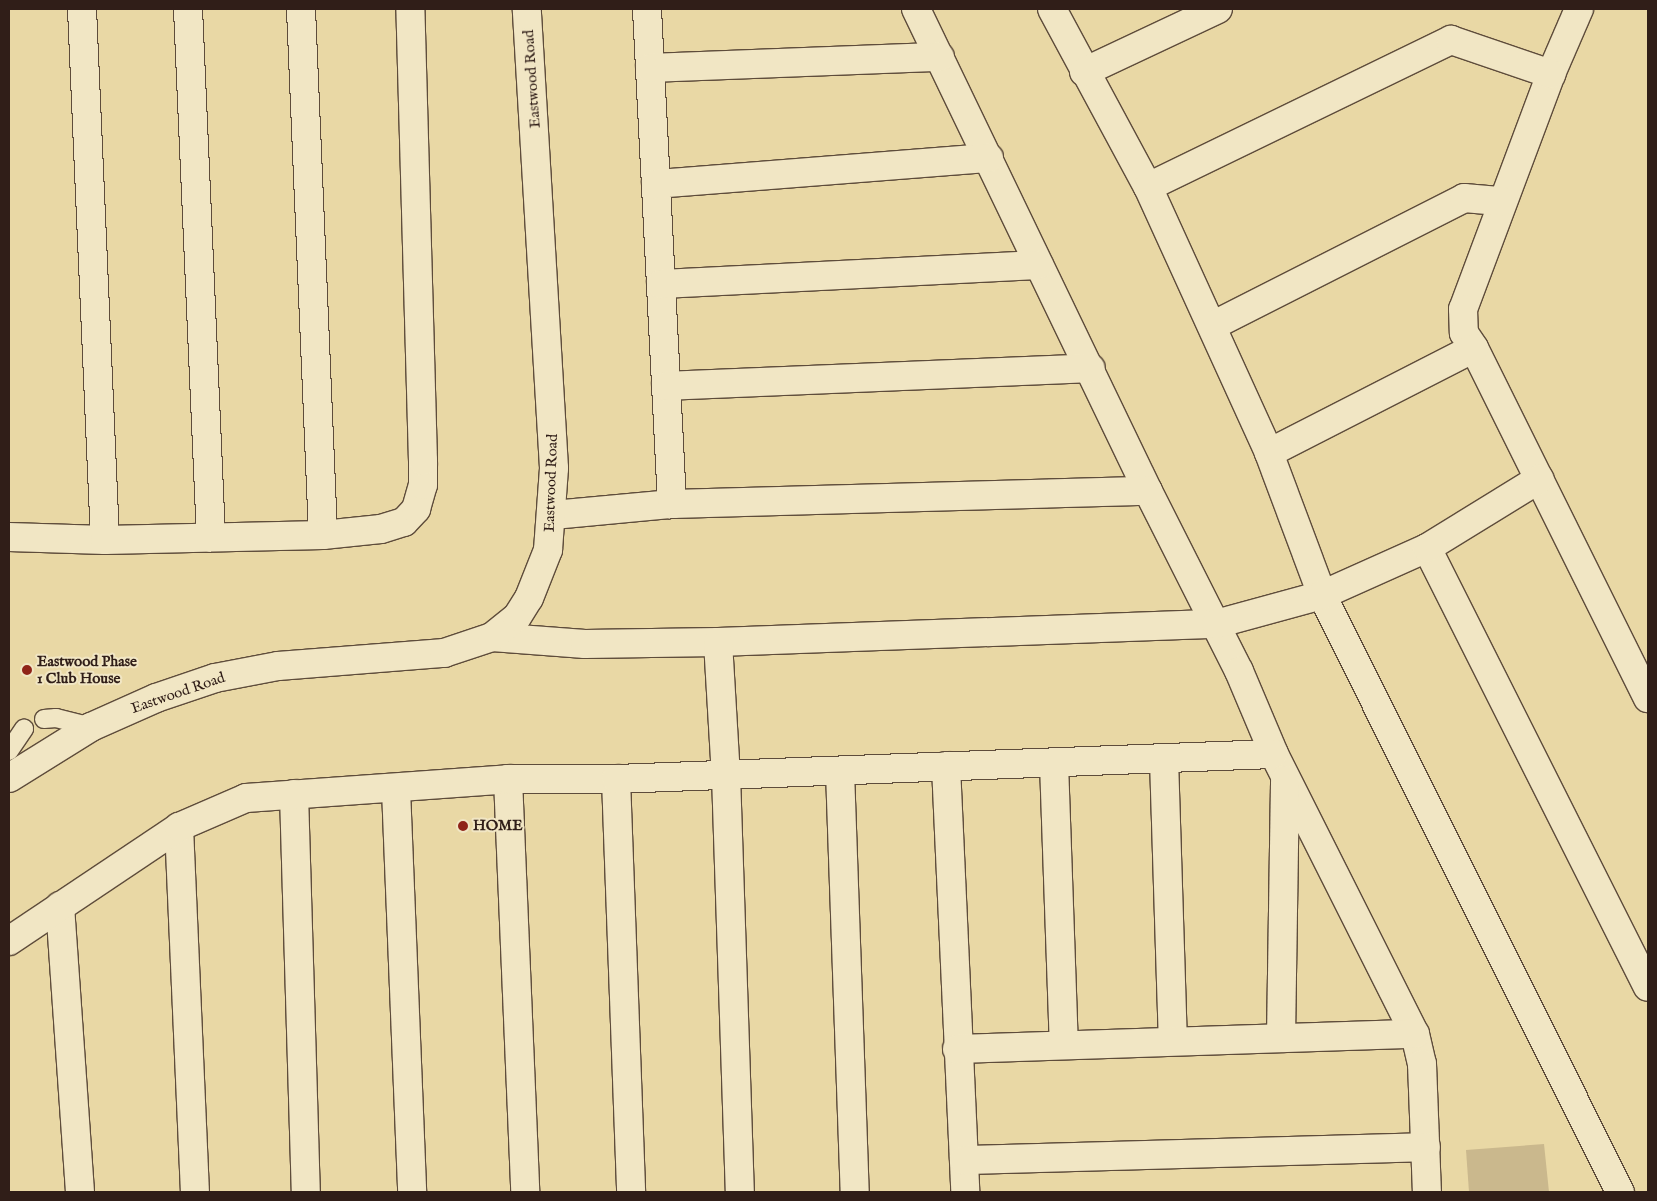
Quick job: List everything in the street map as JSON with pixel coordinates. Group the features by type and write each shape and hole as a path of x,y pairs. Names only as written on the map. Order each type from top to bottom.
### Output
{"street":[{"path":"82,9 105,540"},
{"path":"188,9 211,538"},
{"path":"301,9 324,535"},
{"path":"9,537 105,540 324,535 381,529 404,522 416,509 423,485 420,295 410,9"},
{"name":"Eastwood Road","path":"9,778 91,727 156,698 215,678 278,666 444,653 492,637 517,617 530,598 548,550 553,515 552,403 527,9"},
{"path":"647,9 672,504"},
{"path":"916,9 1039,265 1091,368 1148,491 1216,624 1280,765 1415,1034 1422,1064 1427,1192"},
{"path":"1052,9 1084,72 1148,187 1268,453 1322,595 1620,1192"},
{"path":"1084,72 1218,9"},
{"path":"1579,9 1551,74 1463,309 1464,333 1474,348 1648,698"},
{"path":"1148,187 1451,40 1551,74"},
{"path":"650,68 940,57"},
{"path":"656,184 989,158"},
{"path":"1212,326 1464,198 1479,197 1502,202"},
{"path":"661,284 1039,265"},
{"path":"1268,453 1474,348"},
{"path":"666,386 1091,368"},
{"path":"492,637 585,644 718,642 1216,624 1322,595 1427,548 1539,479"},
{"path":"553,515 672,504 1148,491"},
{"path":"1427,548 1648,987"},
{"path":"718,642 726,775 740,1192"},
{"path":"9,941 179,827 246,798 396,789 508,779 616,779 1164,759 1280,765"},
{"path":"1164,759 1173,1041"},
{"path":"1054,763 1064,1044"},
{"path":"1280,765 1281,1038"},
{"path":"946,766 957,1049 966,1192"},
{"path":"840,771 855,1192"},
{"path":"508,779 525,1192"},
{"path":"616,779 631,1192"},
{"path":"396,789 412,1192"},
{"path":"294,794 306,1192"},
{"path":"179,827 195,1192"},
{"path":"60,906 80,1192"},
{"path":"957,1049 1415,1034"},
{"path":"964,1160 1426,1146"}],"lane":[{"path":"44,719 56,718 91,727"},
{"path":"9,751 24,729"}],"shaded area":[{"path":"1544,1144 1549,1192 1469,1192 1466,1150"}],"place":[{"name":"Eastwood Phase 1 Club House","path":"27,670"},
{"name":"HOME","path":"463,826"}]}
